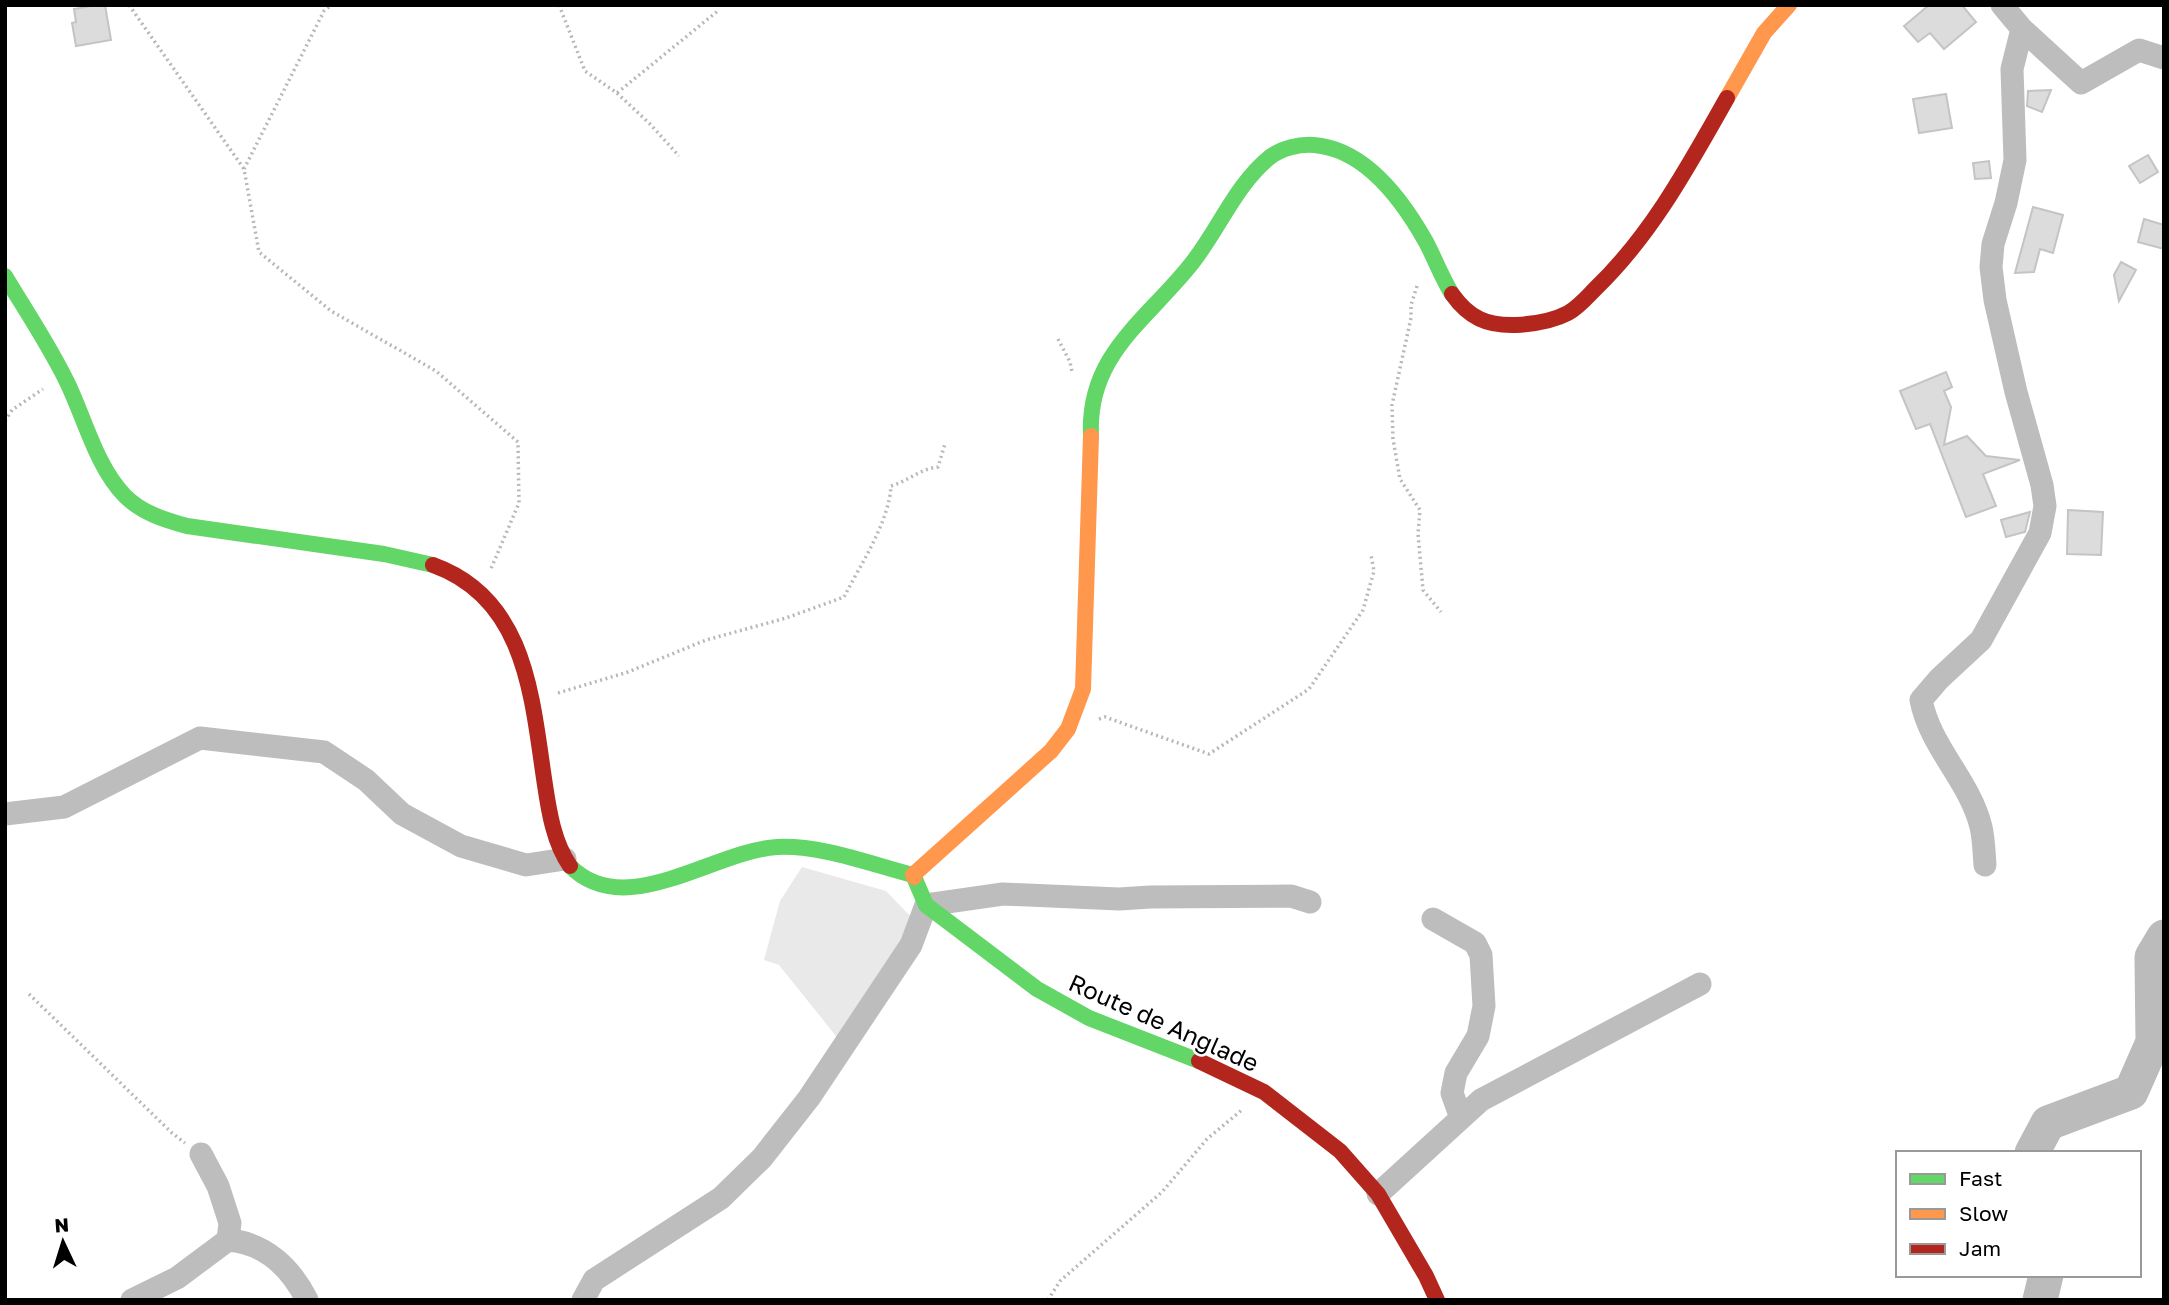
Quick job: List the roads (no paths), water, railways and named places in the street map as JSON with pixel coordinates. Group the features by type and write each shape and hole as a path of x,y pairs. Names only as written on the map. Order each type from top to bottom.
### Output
{"street":[{"path":"913,875 1051,751 1068,729 1083,689 1090,420 1097,380 1110,358 1193,262 1260,165 1279,151 1303,145 1327,147 1354,158 1391,192 1426,242 1451,294 1475,318 1495,325 1524,325 1567,313 1614,274 1672,193 1764,32 1789,5"},
{"path":"2002,5 2022,29 2081,83 2139,50 2164,58"},
{"path":"1985,865 1981,826 1924,717 1921,700 1939,679 1981,640 2040,533 2045,506 1995,300 1991,267 1993,244 2006,203 2015,160 2012,69 2022,29"},
{"path":"5,276 65,378 111,477 124,495 150,513 187,526 403,557 447,571 479,595 513,638 532,700 551,819 565,859 577,875 603,887 648,885 750,852 776,847 803,849 913,875"},
{"path":"5,814 64,807 200,738 324,752 366,780 402,814 461,846 526,865 565,859"},
{"path":"583,1300 594,1280 721,1198 762,1158 809,1098 911,945 926,905 913,875"},
{"path":"926,905 1003,894 1119,900 1150,897 1291,896 1310,902"},
{"name":"Route de Anglade","path":"926,905 1037,989 1089,1018 1213,1066 1264,1091 1340,1151 1378,1194 1437,1300"},
{"path":"1433,919 1475,943 1481,956 1485,1006 1478,1036 1456,1073 1452,1093 1461,1118"},
{"path":"1378,1194 1481,1100 1700,984"},
{"path":"132,1300 177,1278 228,1240 230,1223 218,1186 201,1154"},
{"path":"228,1240 250,1244 275,1257 307,1300"}],"waterway":[{"path":"2033,1151 2048,1123 2131,1092 2153,1042 2152,957 2164,937"},
{"path":"2040,1300 2046,1277"}]}
